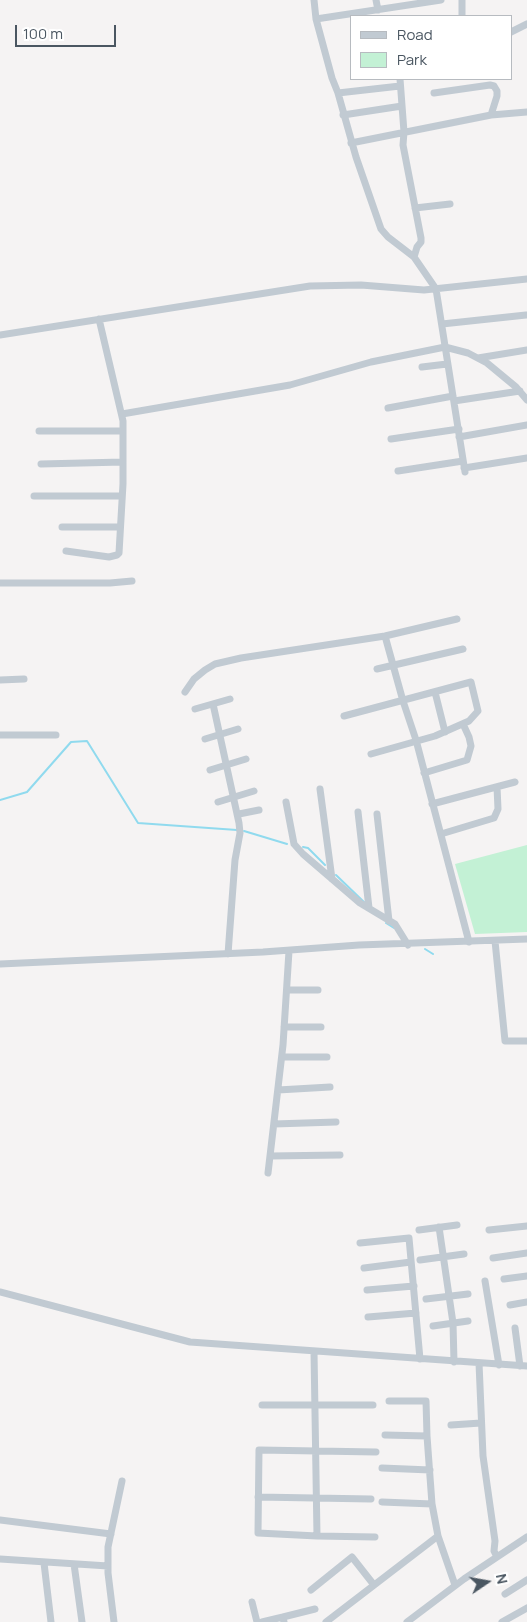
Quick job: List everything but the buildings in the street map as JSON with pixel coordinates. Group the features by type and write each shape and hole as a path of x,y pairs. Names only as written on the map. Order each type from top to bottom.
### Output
{"street":[{"path":"314,0 316,19 351,143 381,229 388,237 414,257 436,289 464,467"},
{"path":"376,0 378,10"},
{"path":"316,19 378,10 407,3 441,0"},
{"path":"462,0 462,15"},
{"path":"512,32 527,24"},
{"path":"338,94 400,82 404,132 403,144 421,242 414,257"},
{"path":"434,93 494,86 497,96 491,115"},
{"path":"343,115 402,106"},
{"path":"351,143 491,115 527,112"},
{"path":"415,208 450,204"},
{"path":"0,334 310,286 361,285 424,290 527,279"},
{"path":"442,324 526,315"},
{"path":"66,551 109,557 117,555 119,548 123,462 122,414 111,376 99,319"},
{"path":"122,414 290,385 371,362 445,347 468,353 496,370 520,391 527,400"},
{"path":"477,358 527,350"},
{"path":"422,367 447,364"},
{"path":"388,408 520,391"},
{"path":"391,439 527,425"},
{"path":"39,431 123,431"},
{"path":"398,471 464,467 527,458"},
{"path":"41,464 123,462"},
{"path":"34,496 122,496"},
{"path":"62,527 120,527"},
{"path":"0,583 132,581"},
{"path":"185,692 204,670 215,664 241,658 385,636 457,619"},
{"path":"385,636 402,701 416,740 469,942"},
{"path":"377,669 463,649"},
{"path":"0,680 24,679"},
{"path":"344,716 471,682 478,711 469,721 446,732 371,754"},
{"path":"436,692 446,732"},
{"path":"195,709 230,699"},
{"path":"212,704 239,814 240,833 235,860 228,954"},
{"path":"424,773 467,760 471,746 463,724"},
{"path":"205,739 238,729"},
{"path":"0,735 56,735"},
{"path":"210,770 246,759"},
{"path":"432,804 515,782"},
{"path":"440,834 494,818 498,809 497,787"},
{"path":"320,789 332,879"},
{"path":"218,802 254,791"},
{"path":"286,802 294,844 332,879 399,928 408,945"},
{"path":"239,814 258,810"},
{"path":"358,812 369,906"},
{"path":"377,814 388,920"},
{"path":"0,964 527,939 527,944"},
{"path":"495,941 505,1041 527,1041"},
{"path":"268,1173 282,1057 289,951"},
{"path":"287,990 318,990"},
{"path":"284,1027 321,1027"},
{"path":"282,1057 327,1057"},
{"path":"278,1090 330,1087"},
{"path":"274,1124 336,1122"},
{"path":"270,1156 340,1155"},
{"path":"419,1230 457,1225"},
{"path":"489,1230 527,1226"},
{"path":"438,1227 453,1323 454,1362"},
{"path":"360,1243 408,1238 420,1359"},
{"path":"493,1258 527,1253"},
{"path":"420,1260 464,1254"},
{"path":"364,1268 411,1262"},
{"path":"504,1279 527,1276"},
{"path":"485,1281 499,1365"},
{"path":"367,1290 414,1286"},
{"path":"0,1292 190,1342 523,1366 515,1328"},
{"path":"426,1299 468,1294"},
{"path":"510,1305 527,1302"},
{"path":"368,1317 416,1313"},
{"path":"433,1326 468,1321"},
{"path":"314,1351 317,1536"},
{"path":"478,1363 486,1483 495,1541 494,1551 497,1557"},
{"path":"389,1400 426,1401 432,1504 438,1536 455,1585"},
{"path":"262,1406 372,1405"},
{"path":"451,1425 481,1423"},
{"path":"385,1435 427,1436"},
{"path":"375,1536 258,1533 258,1497 259,1450 376,1452"},
{"path":"382,1468 430,1470"},
{"path":"114,1622 108,1566 108,1546 122,1481"},
{"path":"258,1497 371,1498"},
{"path":"382,1502 432,1504"},
{"path":"0,1520 111,1534"},
{"path":"326,1622 438,1536"},
{"path":"407,1622 455,1585 527,1537"},
{"path":"311,1590 352,1557 374,1585"},
{"path":"0,1560 108,1566"},
{"path":"44,1563 52,1622"},
{"path":"74,1564 82,1622"},
{"path":"505,1594 527,1580"},
{"path":"252,1602 256,1622"},
{"path":"502,1622 527,1608"},
{"path":"262,1622 283,1620 315,1609"}],"green space":[{"path":"527,845 527,932 475,934 455,864"}],"waterway":[{"path":"0,800 27,792 71,742 87,741 138,823 237,830"},
{"path":"244,831 287,844"},
{"path":"303,847 308,848 325,865"},
{"path":"336,875 365,903"},
{"path":"386,923 394,928"},
{"path":"425,949 433,954"}]}
